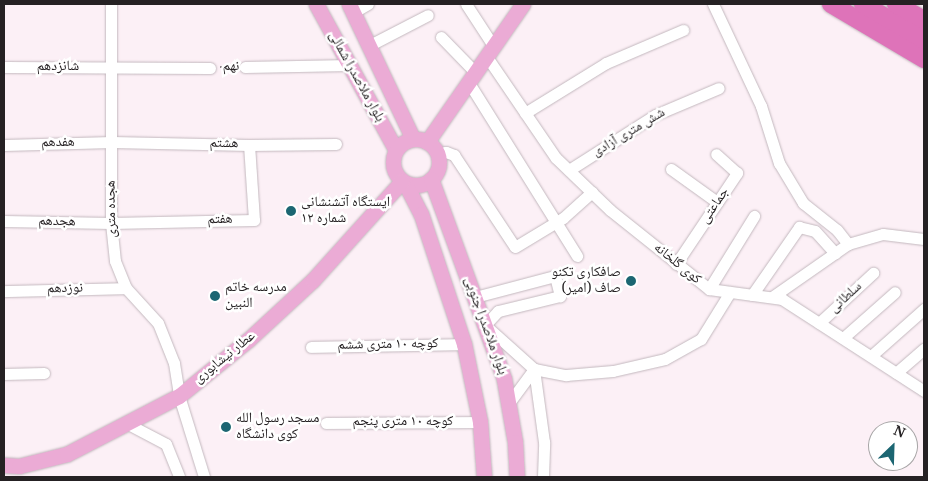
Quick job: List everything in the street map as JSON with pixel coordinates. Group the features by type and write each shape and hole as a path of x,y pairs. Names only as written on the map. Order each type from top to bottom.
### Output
{"highway":[{"path":"831,4 924,59"},
{"path":"863,4 924,40"},
{"path":"896,4 924,20"}],"main road":[{"name":"بلوار ملاصدرا شمالی","path":"316,4 396,150"},
{"path":"426,145 523,4"},
{"name":"بلوار ملاصدرا شمالی","path":"352,8 370,45 426,145"},
{"path":"403,142 426,145 438,167 432,179 418,185 404,182 393,167 396,150 403,142"},
{"name":"بلوار ملاصدرا جنوبی","path":"432,179 504,379 509,403 517,477"},
{"name":"بلوار ملاصدرا جنوبی","path":"404,182 421,214 464,344 480,422 484,477"},
{"name":"عطار نیشابوری","path":"4,465 19,466 67,454 179,396 248,340 313,280 404,182"}],"street":[{"name":"هجده متری","path":"111,4 111,222 115,261 126,288 158,324 174,363 179,396 204,477"},
{"path":"352,8 368,4"},
{"name":"کوی گلخانه","path":"466,4 525,114 556,158 592,192 676,264 709,289 782,299 924,391"},
{"path":"713,4 761,106 779,163 804,204 837,230 848,244"},
{"path":"370,45 428,15"},
{"path":"525,114 606,63 683,30"},
{"path":"441,37 472,78 577,256"},
{"name":"نهم","path":"245,67 350,65"},
{"name":"شانزدهم","path":"4,67 112,67"},
{"name":"نهم","path":"112,67 210,68"},
{"name":"شش متری آزادی","path":"569,170 655,115 719,88"},
{"name":"هفدهم","path":"4,145 112,142"},
{"name":"هشتم","path":"112,142 249,145 336,144"},
{"name":"هفتم","path":"111,222 254,220 249,145"},
{"path":"426,145 454,155 515,247 556,222 592,192"},
{"name":"جماعتی","path":"676,264 737,173 716,154"},
{"path":"670,169 717,202"},
{"path":"709,289 754,216"},
{"name":"هجدهم","path":"4,221 111,222"},
{"path":"752,294 798,227 815,231 835,252"},
{"path":"772,297 848,244 884,234 924,239"},
{"name":"سلطانی","path":"819,323 873,273"},
{"path":"474,298 555,276 560,296 498,311 484,325 534,369 566,375 613,371 665,359 701,340 730,292"},
{"name":"نوزدهم","path":"4,290 126,288"},
{"path":"843,338 895,292"},
{"path":"871,356 924,309"},
{"name":"کوچه ۱۰ متری ششم","path":"311,346 464,344"},
{"path":"896,373 924,349"},
{"path":"509,403 518,387 534,369"},
{"path":"534,369 544,442 543,477"},
{"path":"4,374 44,373"},
{"name":"کوچه ۱۰ متری پنجم","path":"326,422 480,422"},
{"path":"126,423 166,444 179,477"}],"path":[{"name":"نهم","path":"210,68 245,67"}],"place":[{"name":"ایستگاه آتشنشانی شماره ۱۲","path":"291,211"},
{"name":"صافکاری تکنو صاف (امیر)","path":"631,281"},
{"name":"مدرسه خاتم النبین","path":"215,296"},
{"name":"مسجد رسول الله کوی دانشگاه","path":"226,427"}]}
